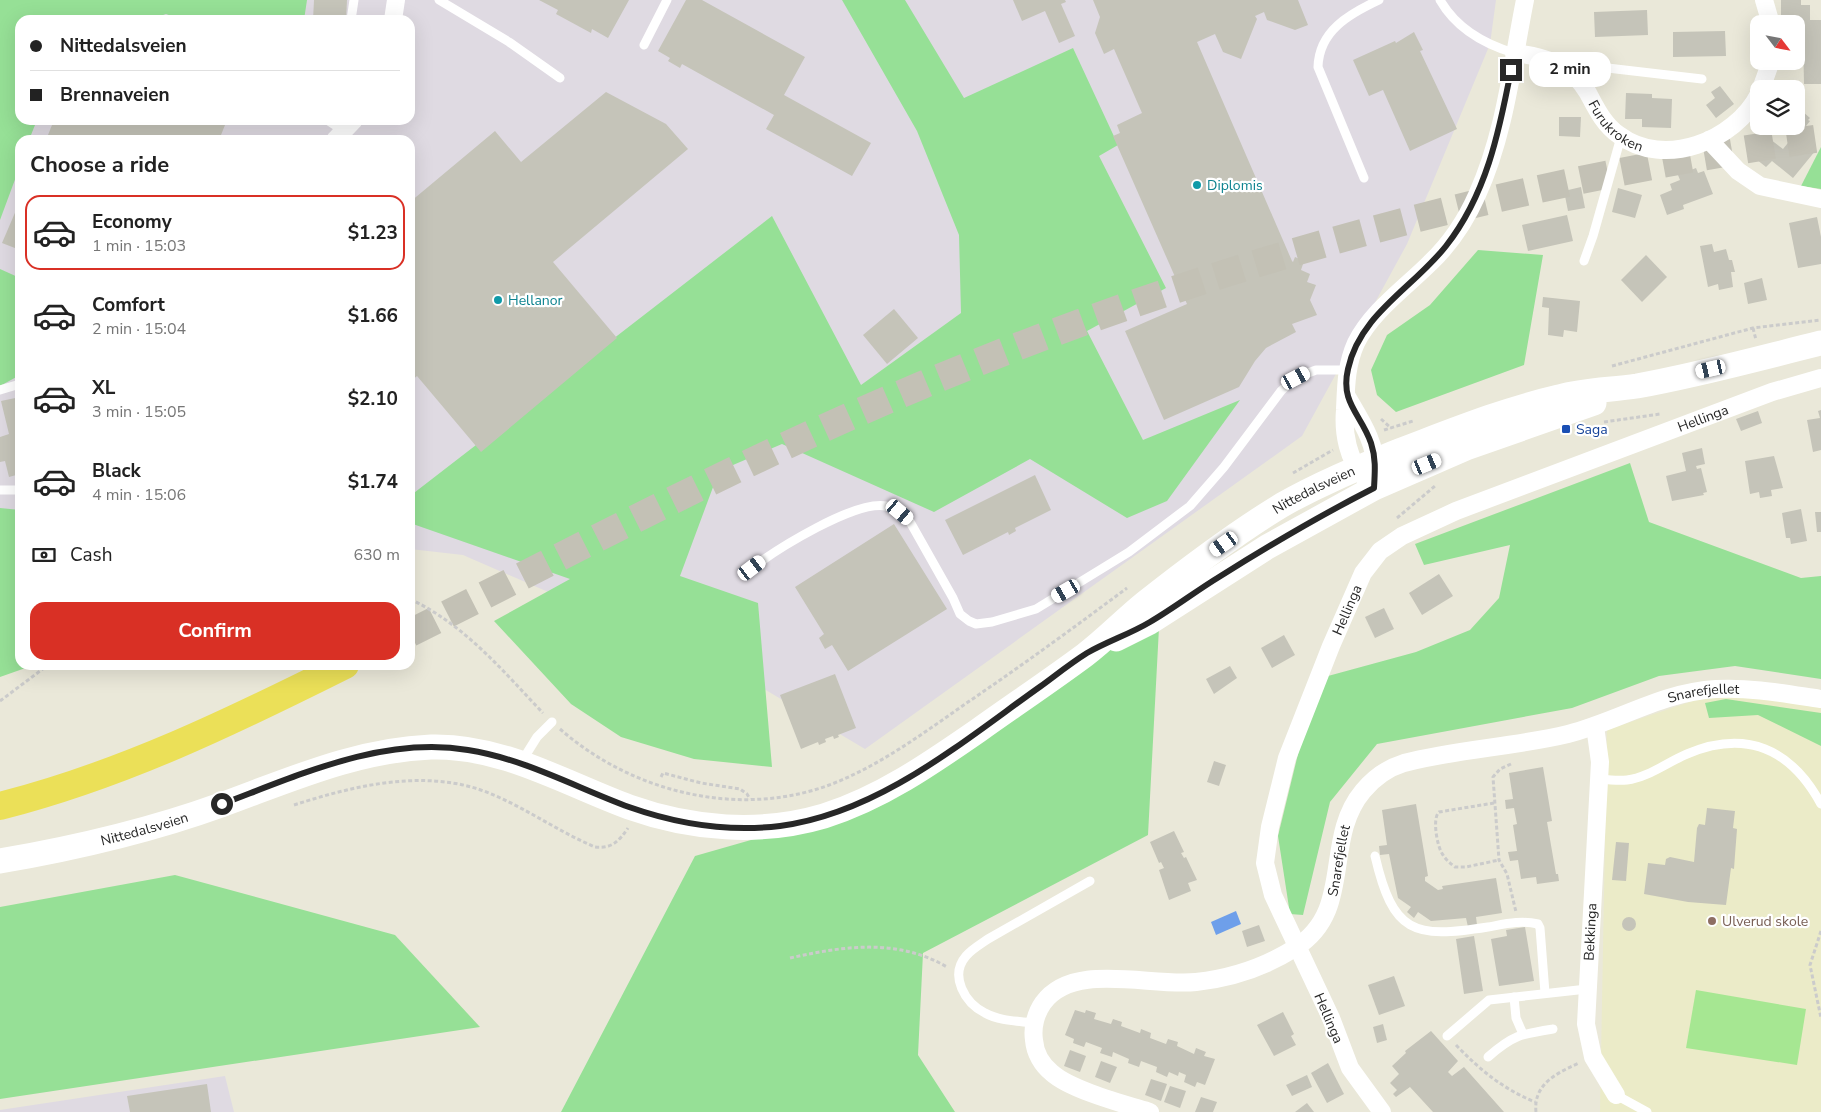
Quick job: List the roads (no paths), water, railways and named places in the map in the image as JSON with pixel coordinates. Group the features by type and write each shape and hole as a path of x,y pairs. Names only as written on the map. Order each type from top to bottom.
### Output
{"highway":[{"path":"0,806 81,783 156,755 334,670"}],"main road":[{"name":"Nittedalsveien","path":"1087,653 1150,622 1304,526 1374,488 1466,448 1636,386 1821,343"},
{"name":"Nittedalsveien","path":"0,861 127,835 222,804 325,766 386,751 444,747 484,753 520,763 630,807 676,821 738,828 778,826 801,822 844,809 893,786 943,755 1087,653 1141,606 1252,525 1324,481 1459,427 1519,407 1583,391 1636,386"}],"street":[{"path":"394,15 396,0"},
{"path":"1374,488 1366,464 1367,434 1346,395 1347,370 1356,344 1372,320 1438,255 1467,216 1493,154 1524,0"},
{"path":"1764,0 1768,15"},
{"name":"Furukroken","path":"1514,53 1531,55 1555,62 1575,75 1604,121 1621,137 1642,147 1666,150 1682,148 1709,140 1735,123 1750,105"},
{"path":"1709,140 1738,171 1760,186 1821,199"},
{"name":"Hellinga","path":"1382,1112 1350,1068 1331,1018 1297,947 1268,880 1266,847 1286,758 1355,590 1373,558 1380,550 1402,536 1456,511 1772,392 1821,378"},
{"name":"Snarefjellet","path":"1034,1023 1041,1006 1048,997 1070,982 1100,979 1172,983 1216,979 1262,966 1307,940 1324,921 1332,900 1345,824 1362,792 1381,775 1402,764 1532,741 1595,726 1659,700 1716,689 1769,692 1821,699"},
{"name":"Bekkinga","path":"1595,726 1600,756 1600,780 1586,1032 1593,1056 1616,1095"},
{"path":"1034,1023 1036,1050 1040,1060 1050,1072 1078,1087 1150,1112"}],"lane":[{"path":"352,15 354,0"},
{"path":"438,0 509,42 560,78"},
{"path":"644,45 667,0"},
{"path":"1364,178 1318,68 1318,53 1326,36 1342,20 1379,0"},
{"path":"1440,0 1453,18 1470,32 1485,42 1514,53"},
{"path":"1575,75 1587,69 1600,67 1702,79"},
{"path":"1584,261 1621,137"},
{"path":"752,568 779,548 835,519 873,507 886,506 900,512 909,520 960,614 969,621 976,624 992,622 1036,608 1136,547 1190,506 1224,467 1281,391 1296,378 1316,370 1347,370"},
{"path":"0,390 15,386"},
{"path":"0,490 15,490"},
{"path":"520,763 537,737 552,722"},
{"path":"1600,780 1629,780 1707,747 1726,743 1746,743 1767,749 1785,759 1799,771 1821,804"},
{"path":"1374,856 1381,882 1396,915 1407,925 1419,930 1441,932 1518,922 1538,924 1540,928 1545,993"},
{"path":"1034,1023 985,1013 965,997 958,973 965,956 972,950 1090,881"},
{"path":"1447,1036 1489,1000 1587,989"},
{"path":"1514,997 1516,1018 1523,1034"},
{"path":"1488,1057 1508,1040 1523,1034 1553,1029"},
{"name":"Bekkinga","path":"1616,1095 1647,1112"}],"water":[{"path":"1236,911 1241,924 1216,935 1211,922"}],"tunnel":[{"path":"415,630 663,505 791,443 920,386 1029,342 1139,302 1250,266 1363,233 1476,204 1590,178 1705,156 1821,138"}],"place":[{"name":"Diplomis","path":"1197,185"},
{"name":"Hellanor","path":"498,300"},
{"name":"Saga","path":"1566,429"},
{"name":"Ulverud skole","path":"1712,921"}]}
